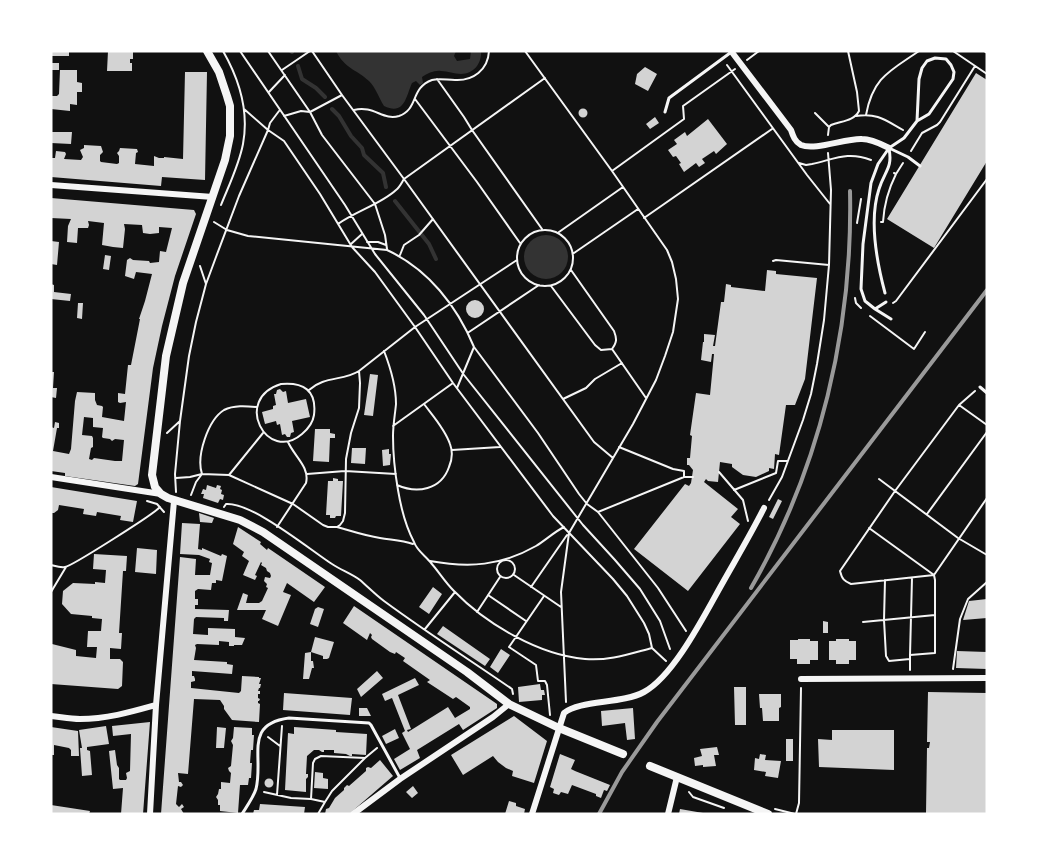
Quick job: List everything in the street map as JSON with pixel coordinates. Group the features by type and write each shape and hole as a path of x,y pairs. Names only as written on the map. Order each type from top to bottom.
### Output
{"street":[{"path":"161,494 155,487 152,475 166,356 183,283 225,160 230,136 230,106 219,72 207,51"},
{"path":"731,51 791,130 795,140 803,146 810,147 866,138 889,148"},
{"path":"51,185 213,197"},
{"path":"51,477 175,497 189,504 240,520 262,532 511,702 559,728 623,754"},
{"path":"150,814 156,705 175,497"},
{"path":"532,814 564,713 572,708 640,694 654,684 676,660 697,628 764,508"},
{"path":"801,679 987,678"},
{"path":"353,814 400,779 494,717 511,702"},
{"path":"51,716 79,719 102,718 156,705"},
{"path":"650,766 768,814"},
{"path":"668,814 677,777"}],"lane":[{"path":"665,112 669,98 731,51"},
{"path":"891,319 876,311 865,301 861,289 863,244 871,183 878,164 889,148 904,138 917,122 929,114 953,79 954,72 946,59 935,58 927,61 922,68 919,79 917,122"},
{"path":"889,148 920,166"},
{"path":"885,292 873,224 879,189 891,159 889,148"},
{"path":"876,311 886,302"},
{"path":"980,387 987,393"},
{"path":"242,814 256,790 261,732 272,722 282,718 371,724 400,779"}],"path":[{"path":"223,51 235,74 244,109 284,141 352,246 375,272 453,383 553,516 627,596 644,623 652,648 666,660"},
{"path":"240,51 345,205 375,254 426,318 464,375 582,525 640,589 660,621 670,649"},
{"path":"268,51 310,112 322,135 375,204 387,250"},
{"path":"282,70 311,51 594,442 613,458"},
{"path":"354,110 370,109 393,117 406,112 413,105 416,93 431,81 436,79 465,80 476,76 487,63 489,51"},
{"path":"525,51 667,250 676,279 678,299 673,332 656,380 578,518 531,587"},
{"path":"848,51 859,103 856,116"},
{"path":"866,115 872,94 883,76 919,51"},
{"path":"953,51 987,74"},
{"path":"612,171 684,119 683,106 732,71 830,204"},
{"path":"269,92 285,75"},
{"path":"338,224 398,189 404,178 545,78"},
{"path":"436,79 542,229"},
{"path":"284,117 302,111 310,112 342,95"},
{"path":"415,99 520,243"},
{"path":"280,110 270,123 239,196 206,284 189,356 180,421 176,478 202,474 228,475 293,504 323,525 415,545"},
{"path":"764,508 789,460 811,394 824,320 829,265 831,190 829,127 815,112"},
{"path":"829,127 834,123 856,116 874,115 884,118 918,140"},
{"path":"644,218 773,128"},
{"path":"871,316 896,301 987,179"},
{"path":"558,232 623,187"},
{"path":"574,253 638,209"},
{"path":"206,219 227,230 248,236 387,250 414,265 451,304 474,347 538,433 579,495 586,504 598,512 658,588 686,631"},
{"path":"400,256 402,247 419,235 433,219"},
{"path":"542,229 558,232 568,241 574,253 571,270 563,280 551,285 539,285 526,279 518,267 517,251 520,243 534,231 542,229"},
{"path":"352,246 362,234"},
{"path":"368,243 378,242 386,245"},
{"path":"309,390 320,383 359,371 426,318 517,260"},
{"path":"772,261 829,265"},
{"path":"571,270 614,331 617,338 612,349"},
{"path":"468,333 539,285"},
{"path":"551,285 595,345 601,350 612,349"},
{"path":"458,388 474,347"},
{"path":"612,349 646,399"},
{"path":"384,351 394,382 396,406 393,449 401,506 415,545 455,592 501,629 545,649 585,659 605,659 619,658 652,648"},
{"path":"563,399 586,388 622,363"},
{"path":"337,527 343,521 345,513 345,471 348,444 359,408 359,371"},
{"path":"393,426 453,383"},
{"path":"281,384 301,385 309,390 315,409 314,418 303,433 288,442 276,441 263,432 256,407 262,395 281,384"},
{"path":"934,575 851,584 842,578 840,572 895,491 959,405 980,387"},
{"path":"397,485 405,489 429,488 440,482 450,464 452,450 450,444 424,404"},
{"path":"959,405 987,425"},
{"path":"189,504 193,489 202,474 199,461 201,450 214,421 221,413 232,407 256,407"},
{"path":"163,436 180,421"},
{"path":"228,475 263,432"},
{"path":"927,514 987,432"},
{"path":"277,529 306,483 306,470 288,442"},
{"path":"452,450 501,447"},
{"path":"619,447 673,469 684,471 684,477"},
{"path":"734,490 776,473 778,461 789,460"},
{"path":"307,474 345,471 396,474"},
{"path":"719,472 743,500 748,524"},
{"path":"598,512 684,477 693,477"},
{"path":"879,479 958,538 987,555"},
{"path":"169,489 175,497"},
{"path":"143,491 147,502 160,507 165,516 173,517"},
{"path":"885,580 884,620 886,656 889,661 935,653 934,575 987,498"},
{"path":"223,510 226,504 246,508 358,579 383,600 512,689 511,702"},
{"path":"51,592 66,567 136,525 160,507"},
{"path":"430,561 470,565 492,563 521,554 564,527"},
{"path":"869,528 934,575"},
{"path":"564,713 567,698 561,607 562,573 568,533"},
{"path":"503,560 508,560 513,564 514,575"},
{"path":"503,560 497,567 497,573 501,577 509,578 514,575"},
{"path":"51,565 66,567"},
{"path":"514,575 561,607"},
{"path":"477,612 501,577"},
{"path":"910,678 912,578"},
{"path":"952,678 960,619 968,599 987,582"},
{"path":"417,638 455,592"},
{"path":"488,595 526,621"},
{"path":"544,596 509,647 536,665 538,681 545,681 547,685 551,718"},
{"path":"863,622 935,615"},
{"path":"796,814 799,803 801,679"},
{"path":"277,795 282,718"},
{"path":"261,732 280,746"},
{"path":"318,814 332,791 381,744"},
{"path":"311,799 315,759 321,756 365,759"},
{"path":"256,790 291,798 325,802"}],"shaded area":[{"path":"336,51 456,51 454,56 457,61 470,59 471,51 481,51 481,55 479,64 466,74 436,71 422,77 423,83 420,85 416,81 412,83 401,107 391,108 384,106 371,84 347,65"},
{"path":"546,235 555,236 562,241 567,248 567,266 562,273 555,278 546,279 537,278 530,273 525,266 524,257 525,248 530,241 537,236"}],"building":[{"path":"69,51 69,56 51,56 51,52"},
{"path":"108,51 133,52 133,59 130,59 132,71 107,71"},
{"path":"51,63 59,63 59,70 51,70"},
{"path":"645,67 657,74 648,91 635,84 637,74"},
{"path":"60,70 77,70 77,82 82,83 82,92 77,92 77,105 70,104 70,111 51,109 51,96 59,94"},
{"path":"185,72 207,72 205,180 162,177 161,186 51,177 51,158 55,158 56,151 65,152 64,159 81,160 83,157 80,150 84,148 84,145 101,146 103,152 100,155 101,162 119,163 117,153 120,148 137,149 135,164 154,166 154,156 183,159"},
{"path":"976,73 987,80 987,161 934,248 887,219"},
{"path":"583,109 587,113 583,117 579,113"},
{"path":"655,117 659,123 650,129 646,124"},
{"path":"708,119 727,144 716,154 714,151 702,159 705,163 699,167 696,163 684,172 676,156 673,157 668,150 677,144 674,140 685,132 687,136"},
{"path":"51,132 72,132 71,144 51,143"},
{"path":"51,198 194,210 196,214 175,276 162,326 153,368 138,484 135,486 65,476 65,473 51,471 51,427 54,428 55,422 59,423 53,451 69,454 77,392 95,393 97,405 103,407 102,417 124,421 126,402 118,402 118,393 125,394 128,365 131,365 139,319 152,274 136,272 134,279 125,276 127,260 130,258 150,263 159,262 160,251 166,252 172,228 159,227 159,233 150,234 143,233 142,225 124,224 123,248 102,245 104,223 88,221 88,228 78,228 77,243 67,242 71,219 51,218","holes":["84,417 93,418 93,427 103,428 103,438 112,441 124,440 122,461 89,459 93,438 82,435"]},
{"path":"51,241 59,242 57,265 51,264"},
{"path":"105,255 111,256 109,270 103,269"},
{"path":"767,270 776,271 776,274 817,278 805,379 795,405 786,405 779,455 775,454 774,469 769,468 769,471 756,477 743,475 732,467 732,464 720,462 718,482 706,479 704,482 738,509 731,517 740,524 688,591 634,549 685,484 689,486 691,483 693,470 687,465 687,458 690,458 692,436 690,435 696,393 710,395 714,354 712,354 711,362 701,360 704,334 715,335 713,346 715,346 726,284 731,287 765,291"},
{"path":"51,284 54,285 54,292 71,294 70,301 51,299"},
{"path":"471,300 479,300 484,305 482,316 471,318 466,313 466,305"},
{"path":"78,303 83,303 82,319 77,318"},
{"path":"51,372 54,372 53,388 57,388 56,398 51,397"},
{"path":"370,374 378,375 373,416 364,415"},
{"path":"280,389 283,392 286,391 288,403 306,399 310,417 292,421 294,432 290,437 282,435 280,424 277,425 276,421 265,424 262,412 273,409 276,405 274,394"},
{"path":"315,429 330,429 330,433 335,434 335,438 330,438 329,462 313,461"},
{"path":"352,448 366,448 365,464 351,463"},
{"path":"389,449 390,465 383,466 382,450"},
{"path":"333,478 343,481 341,516 330,518 330,515 326,515 328,481 333,481"},
{"path":"207,485 216,488 217,485 221,486 223,500 220,499 218,503 203,498 204,494 201,494 203,489 206,490"},
{"path":"51,487 137,501 133,522 120,520 121,516 97,512 96,516 83,514 84,509 59,505 58,510 51,513"},
{"path":"778,499 782,501 773,519 769,517"},
{"path":"199,513 214,518 212,523 200,522"},
{"path":"182,523 200,524 198,549 202,550 202,548 221,556 222,554 227,556 222,581 216,580 216,583 212,583 211,590 198,589 195,591 198,605 195,605 195,609 229,610 228,621 224,621 224,618 196,617 193,634 208,635 208,628 235,629 235,637 245,638 242,645 229,646 229,642 219,641 219,645 195,645 194,660 227,662 233,665 232,674 192,671 195,681 191,682 191,688 239,693 242,676 261,678 258,691 260,691 258,694 260,699 258,701 260,704 259,722 232,720 220,700 194,699 188,774 178,773 179,782 183,785 178,786 176,804 179,807 182,804 184,807 181,809 184,814 161,814 180,557 196,559 195,575 210,575 212,563 209,562 210,559 199,555 180,554"},
{"path":"238,527 261,542 260,544 267,550 268,548 325,587 314,602 287,583 283,592 291,595 278,626 262,619 266,610 237,610 243,593 248,595 246,603 262,601 268,588 264,581 265,577 270,578 271,576 261,562 255,580 243,575 249,561 242,556 244,552 233,544"},
{"path":"137,548 157,550 156,574 135,572"},
{"path":"94,554 127,556 126,571 123,571 119,633 122,633 121,649 110,648 110,659 120,659 123,662 122,686 118,689 51,684 52,644 76,650 76,656 96,658 97,647 87,647 88,631 101,631 102,619 71,614 62,604 63,591 73,583 105,583 106,570 93,569"},
{"path":"433,587 442,594 429,614 419,607"},
{"path":"987,599 987,618 963,620 969,601"},
{"path":"354,606 497,704 497,708 463,730 459,724 417,750 420,758 400,770 394,759 410,749 402,733 405,731 392,698 385,701 382,694 415,678 419,685 398,695 411,729 407,730 408,732 448,707 455,718 470,707 427,682 430,680 403,661 405,658 396,652 395,654 390,652 372,639 370,633 367,640 343,623"},
{"path":"318,607 324,609 318,627 310,624 315,609"},
{"path":"823,621 828,622 828,633 823,633"},
{"path":"443,626 490,659 485,666 437,634"},
{"path":"315,637 334,642 329,658 323,659 323,656 311,652"},
{"path":"836,639 856,641 856,660 849,660 849,664 836,664 836,660 829,660 829,641 836,641"},
{"path":"790,640 818,641 818,660 810,660 810,664 797,664 797,659 790,659"},
{"path":"501,649 510,655 498,673 490,667"},
{"path":"957,651 987,652 987,669 956,668"},
{"path":"311,652 314,668 312,668 309,679 303,679 305,653"},
{"path":"377,671 383,678 361,697 357,689"},
{"path":"540,684 545,695 542,695 542,700 519,702 518,687"},
{"path":"734,687 746,687 746,725 735,725"},
{"path":"928,692 987,693 987,814 926,814 927,748 930,742 927,742"},
{"path":"284,693 352,698 350,715 283,710"},
{"path":"759,694 781,694 779,721 763,721"},
{"path":"359,708 367,708 371,716 359,716"},
{"path":"633,708 635,739 627,740 625,723 602,726 601,711"},
{"path":"514,716 547,741 534,783 512,776 513,771 493,756 463,775 451,755"},
{"path":"150,722 143,814 121,814 123,788 113,789 109,751 115,750 119,779 126,780 126,773 130,771 131,734 113,736 112,726"},
{"path":"106,726 109,744 87,747 90,751 92,775 82,776 80,748 82,748 79,730"},
{"path":"51,727 78,731 79,756 71,756 69,748 54,745 54,755 51,755"},
{"path":"217,727 226,728 224,748 216,748"},
{"path":"234,727 252,728 252,735 254,735 250,763 252,763 251,778 249,778 248,785 240,785 238,813 220,811 216,797 221,789 221,782 230,783 231,773 228,768 231,766 233,745 231,741"},
{"path":"294,727 367,734 366,755 352,754 350,756 334,753 334,750 322,752 314,750 307,756 306,792 285,790 288,733 294,734"},
{"path":"395,729 399,738 386,744 382,736"},
{"path":"832,730 894,730 894,770 819,767 818,739 832,740"},
{"path":"786,739 793,739 793,761 786,761"},
{"path":"717,747 719,755 714,755 716,766 695,766 694,758 702,756 700,749"},
{"path":"560,754 575,760 571,769 610,785 607,791 604,790 601,798 572,785 568,794 553,793 554,789 550,787"},
{"path":"760,754 766,755 765,760 781,761 778,778 765,776 766,772 754,770 755,758 759,759"},
{"path":"380,760 393,776 349,814 325,814 326,809 347,785 349,786 366,771 366,768 371,768"},
{"path":"315,772 323,773 323,778 328,779 328,789 314,788"},
{"path":"269,779 273,783 269,787 265,783"},
{"path":"413,786 418,793 412,798 406,792"},
{"path":"509,801 525,809 524,814 505,814"},
{"path":"260,804 305,807 304,814 253,814 254,810 259,810"},
{"path":"51,805 90,811 89,814 51,814"},
{"path":"680,809 703,813 703,814 679,814"}],"waterway":[{"path":"298,66 302,79 325,97"},
{"path":"332,109 362,148 364,155 383,173 386,187"},
{"path":"395,201 429,244 436,259"}],"railway":[{"path":"751,588 796,495 828,396 846,294 850,191"},
{"path":"599,814 622,772 657,722 987,290"}]}
